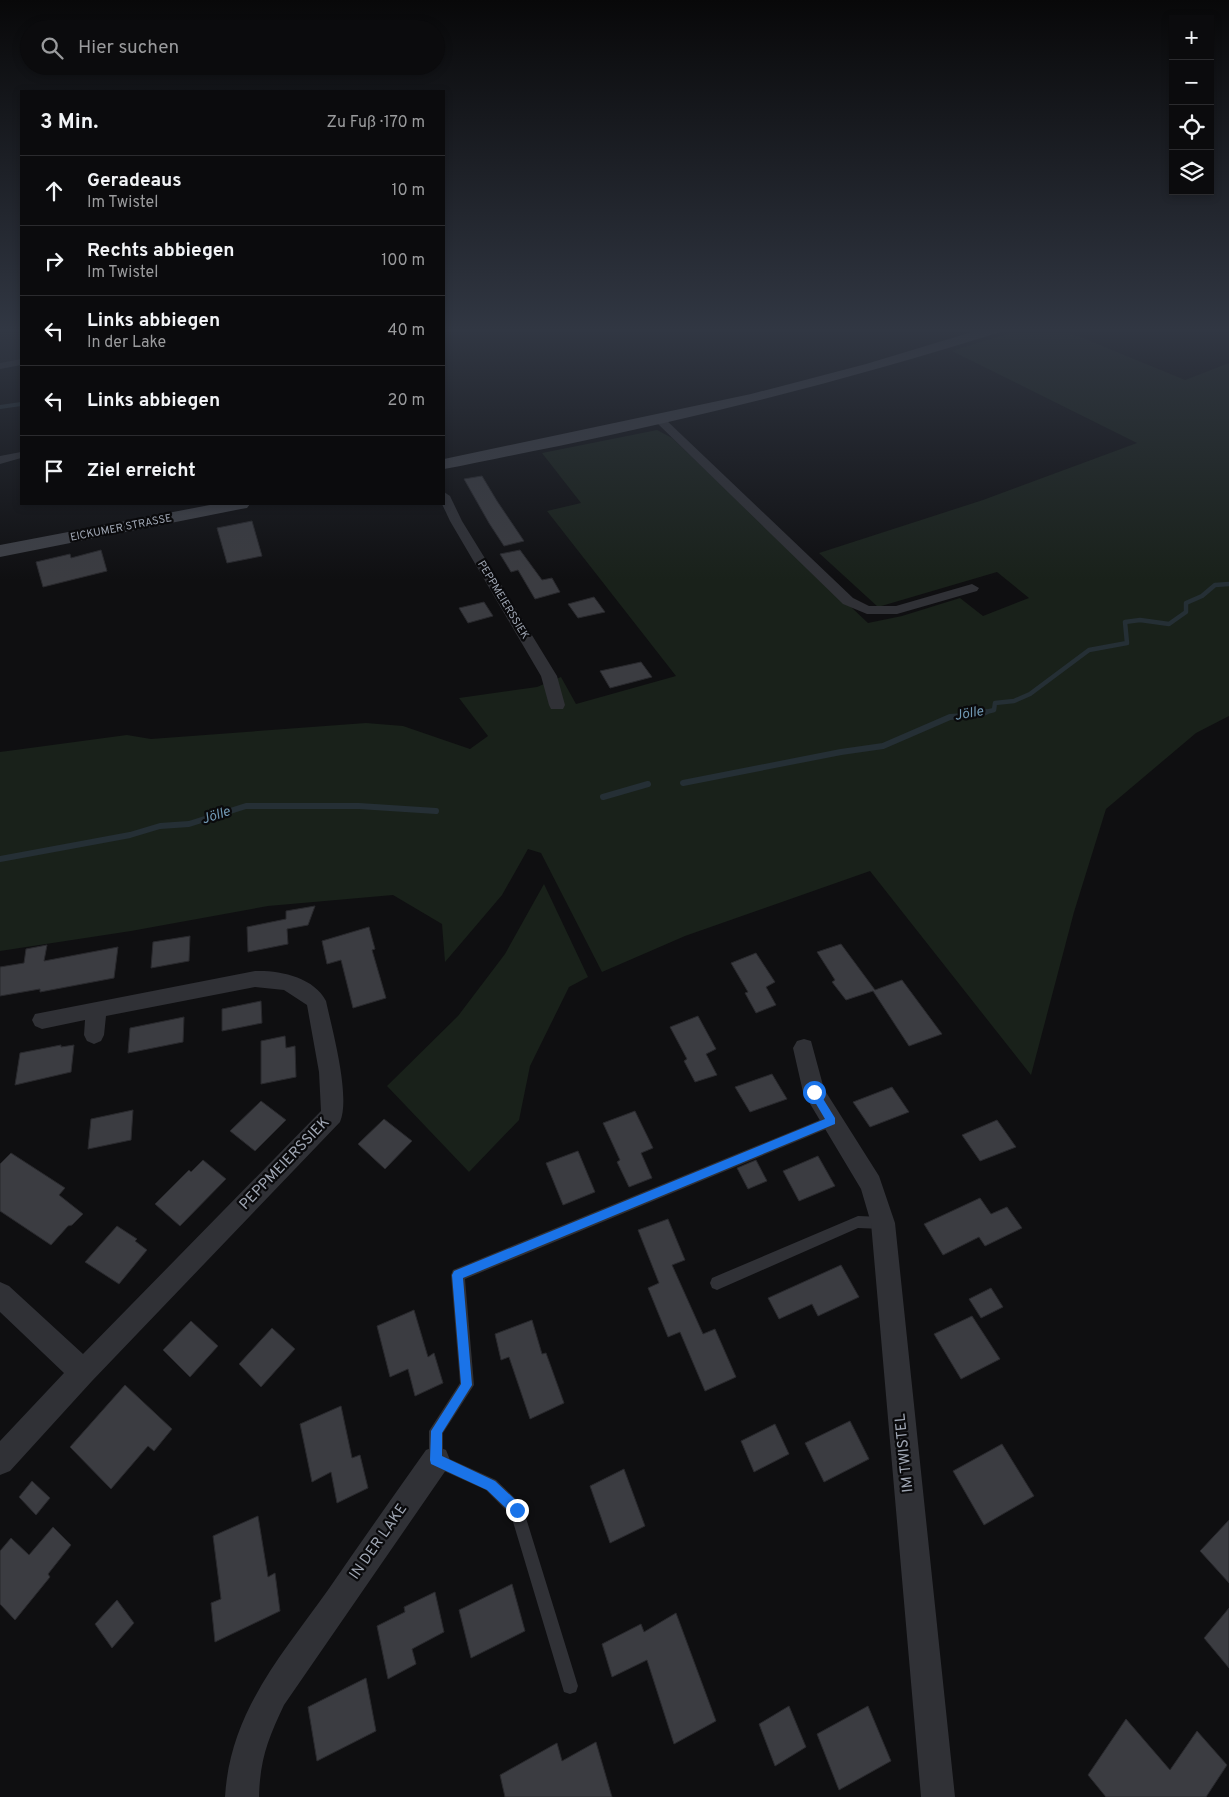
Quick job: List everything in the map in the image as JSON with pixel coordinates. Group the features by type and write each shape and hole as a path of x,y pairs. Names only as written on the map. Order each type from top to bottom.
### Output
{"main road":[{"path":"445,464 689,413"},
{"name":"EICKUMER STRASSE","path":"0,551 236,505"}],"street":[{"path":"660,420 848,601 867,610 897,610 972,588"},
{"path":"0,460 20,455"},
{"name":"PEPPMEIERSSIEK","path":"445,498 456,521 549,676 557,705"},
{"name":"PEPPMEIERSSIEK","path":"0,1461 83,1372 332,1115 330,1072 316,1001 298,987 285,981 272,978 255,979 42,1020"},
{"path":"94,1035 97,1009"},
{"name":"IM TWISTEL","path":"804,1048 814,1092 871,1184 883,1223 938,1797"},
{"path":"0,1295 83,1372"},
{"name":"IN DER LAKE","path":"242,1797 242,1777 252,1736 273,1694 436,1460"}],"lane":[{"path":"570,1686 517,1510 491,1485 436,1460 436,1431 467,1385 458,1275 832,1121"},
{"path":"717,1283 858,1222 883,1223"}],"shaded area":[{"path":"1076,413 1229,413 1229,716 1196,733 1106,809 1074,912 1031,1075 870,871 685,936 602,972 541,853 528,849 502,895 445,962 442,924 393,895 268,906 131,931 0,951 0,752 127,735 151,739 366,723 403,726 470,749 488,736 459,698 537,687 561,677 576,704 676,676 547,511 581,503 542,453 657,430 672,438 868,623 902,616 960,598 983,616 1029,598 997,572 878,607 819,553 983,500 1137,443"},
{"path":"544,884 588,977 569,987 530,1066 519,1120 469,1172 387,1086 458,1016 505,954"}],"building":[{"path":"482,476 524,541 504,546 489,523 464,479"},
{"path":"252,521 262,556 227,563 217,528"},
{"path":"101,550 107,571 43,587 36,562 70,554 71,558"},
{"path":"520,550 542,580 552,578 560,592 535,599 518,570 511,572 500,554"},
{"path":"594,597 605,612 578,618 568,604"},
{"path":"484,602 493,616 468,623 459,608"},
{"path":"641,662 652,677 610,688 600,671"},
{"path":"315,906 308,925 287,929 288,944 248,952 247,927 286,919 286,911"},
{"path":"369,927 375,949 372,950 386,998 353,1008 341,960 327,964 322,941"},
{"path":"190,936 189,961 151,968 153,942"},
{"path":"841,944 875,990 902,980 942,1034 909,1046 873,991 846,1000 832,982 835,980 817,952"},
{"path":"47,945 44,961 118,947 114,978 40,992 40,989 0,996 0,967 24,963 26,949"},
{"path":"756,953 775,982 766,987 776,1005 756,1013 745,993 748,992 731,963"},
{"path":"261,1001 262,1023 222,1031 222,1009"},
{"path":"698,1016 716,1049 706,1054 717,1075 695,1082 684,1061 687,1059 670,1027"},
{"path":"184,1017 183,1042 128,1053 130,1028"},
{"path":"285,1036 286,1048 295,1046 296,1077 261,1084 261,1041"},
{"path":"61,1045 61,1047 74,1045 71,1072 15,1085 20,1053"},
{"path":"772,1074 787,1099 750,1112 735,1087"},
{"path":"892,1087 909,1112 870,1127 853,1102"},
{"path":"261,1101 286,1120 255,1151 230,1131"},
{"path":"133,1110 131,1140 88,1149 91,1119"},
{"path":"635,1111 653,1148 641,1153 652,1178 629,1187 617,1162 620,1160 603,1123"},
{"path":"384,1119 412,1141 385,1169 358,1144"},
{"path":"997,1120 1016,1147 980,1161 962,1135"},
{"path":"578,1151 595,1192 563,1205 546,1163"},
{"path":"11,1153 65,1188 59,1195 83,1214 72,1225 68,1226 51,1245 0,1211 0,1164"},
{"path":"818,1156 835,1186 799,1201 783,1171"},
{"path":"203,1160 226,1179 180,1226 155,1204 189,1170 191,1172"},
{"path":"756,1160 767,1181 748,1189 737,1168"},
{"path":"980,1198 991,1214 1007,1207 1022,1228 985,1246 979,1237 943,1255 924,1224"},
{"path":"668,1219 685,1260 672,1265 703,1334 715,1329 736,1377 705,1391 680,1332 668,1337 648,1288 659,1283 638,1230"},
{"path":"117,1226 137,1239 135,1241 147,1250 119,1284 85,1262"},
{"path":"841,1265 859,1297 818,1316 812,1304 779,1319 768,1298"},
{"path":"991,1288 1003,1307 981,1318 969,1299"},
{"path":"414,1310 428,1357 434,1353 443,1383 415,1396 408,1369 390,1377 377,1326"},
{"path":"972,1316 1000,1359 961,1379 934,1334"},
{"path":"532,1320 542,1354 546,1353 564,1403 530,1419 509,1357 501,1360 495,1334"},
{"path":"191,1321 218,1346 190,1377 163,1350"},
{"path":"272,1328 295,1349 261,1387 239,1364"},
{"path":"125,1385 172,1429 154,1451 148,1446 111,1489 70,1447"},
{"path":"341,1406 352,1458 360,1455 368,1488 337,1503 331,1472 312,1482 300,1424"},
{"path":"850,1421 869,1459 824,1482 805,1443"},
{"path":"775,1424 789,1454 754,1472 741,1441"},
{"path":"1002,1444 1034,1496 984,1525 953,1471"},
{"path":"624,1469 645,1526 610,1543 590,1486"},
{"path":"32,1481 50,1498 36,1515 19,1497"},
{"path":"258,1516 268,1577 275,1573 280,1611 215,1642 211,1603 221,1599 213,1536"},
{"path":"1229,1520 1229,1583 1200,1551"},
{"path":"53,1527 71,1545 48,1574 50,1577 15,1620 0,1604 0,1551 11,1538 29,1555"},
{"path":"512,1584 525,1631 471,1658 459,1610"},
{"path":"435,1592 444,1632 412,1649 416,1664 388,1679 377,1626 405,1612 404,1607"},
{"path":"117,1600 134,1623 112,1648 95,1624"},
{"path":"1229,1608 1229,1668 1204,1638"},
{"path":"676,1613 716,1721 674,1744 647,1660 612,1677 602,1644 641,1624 644,1632"},
{"path":"366,1678 376,1731 317,1761 308,1707"},
{"path":"789,1706 806,1747 775,1766 759,1724"},
{"path":"868,1706 891,1761 839,1790 817,1734"},
{"path":"1126,1719 1170,1770 1197,1731 1227,1765 1206,1797 1106,1797 1088,1775"},
{"path":"596,1742 612,1797 505,1797 500,1775 557,1743 562,1761"}],"waterway":[{"name":"Jölle","path":"986,712 994,710 995,703 1014,701 1030,694 1089,650 1127,643 1125,622 1140,620 1169,624 1186,612 1186,603 1202,596 1215,585 1229,584"},
{"name":"Jölle","path":"683,783 841,752 883,746 950,717 977,715 986,712"},
{"name":"Jölle","path":"982,713 986,712"},
{"name":"Jölle","path":"603,797 648,784"},
{"name":"Jölle","path":"0,859 130,835 160,826 189,824 246,806 359,806 436,811"}],"route":[{"path":"517,1510 491,1485 436,1460 436,1431 467,1385 458,1275 832,1121 814,1092"}]}
